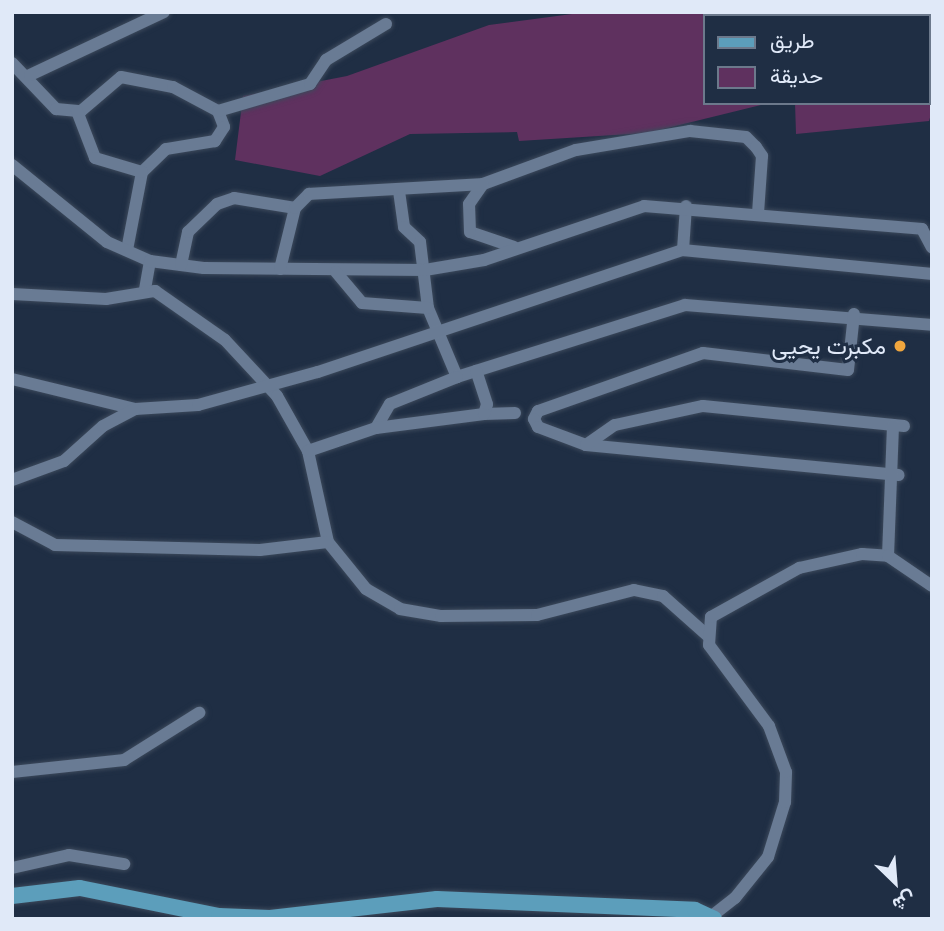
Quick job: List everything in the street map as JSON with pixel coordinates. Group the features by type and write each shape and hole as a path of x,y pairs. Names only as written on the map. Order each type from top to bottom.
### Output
{"main road":[{"path":"12,896 80,888 219,916 270,918 437,899 695,910 711,918"}],"street":[{"path":"30,75 164,12"},
{"path":"218,111 310,84 326,60 386,24"},
{"path":"12,63 30,75 56,109 77,111 121,77 173,87 218,111 224,127 215,141 166,149 142,172 127,250"},
{"path":"77,111 96,158 142,172"},
{"path":"280,269 295,208 309,194 400,191 483,184 517,166 576,150 690,131 746,137 762,156 758,213"},
{"path":"12,165 127,250 150,261 181,265 336,272 420,270 514,247 644,206 686,206 922,229 932,248"},
{"path":"483,184 469,204 470,232 514,247"},
{"path":"400,191 404,227 421,242 420,270 428,308 457,377"},
{"path":"181,265 188,232 217,204 234,198 295,208"},
{"path":"683,250 686,206"},
{"path":"13,381 135,410 198,405 683,250 932,274"},
{"path":"145,290 150,261"},
{"path":"336,272 362,303 428,308"},
{"path":"12,294 106,299 145,290 164,295 225,340 265,385 309,451 328,542 366,589 400,609 441,616 537,615 634,590 663,596 707,635 726,673 769,726 786,772 785,802 768,857 711,918"},
{"path":"376,428 390,404 457,377 685,305 854,314 932,325"},
{"path":"854,314 848,370 703,353 535,414 538,427 586,444 895,475"},
{"path":"476,371 487,404 484,414"},
{"path":"586,444 615,425 703,406 899,426 888,556"},
{"path":"12,481 64,461 103,426 135,410"},
{"path":"309,451 376,428 484,414 515,413"},
{"path":"12,522 55,545 260,550 328,542"},
{"path":"707,635 716,611 799,568 862,554 888,556 932,586"},
{"path":"12,772 124,760 199,713"},
{"path":"12,867 69,855 124,864"}],"green space":[{"path":"587,12 932,12 932,111 929,121 796,134 795,105 930,105 930,14 702,14 702,105 761,105 647,133 519,141 517,132 410,134 320,176 235,160 243,96 347,76 489,25"}],"place":[{"name":"مكبرت يحيى","path":"900,346"}]}
